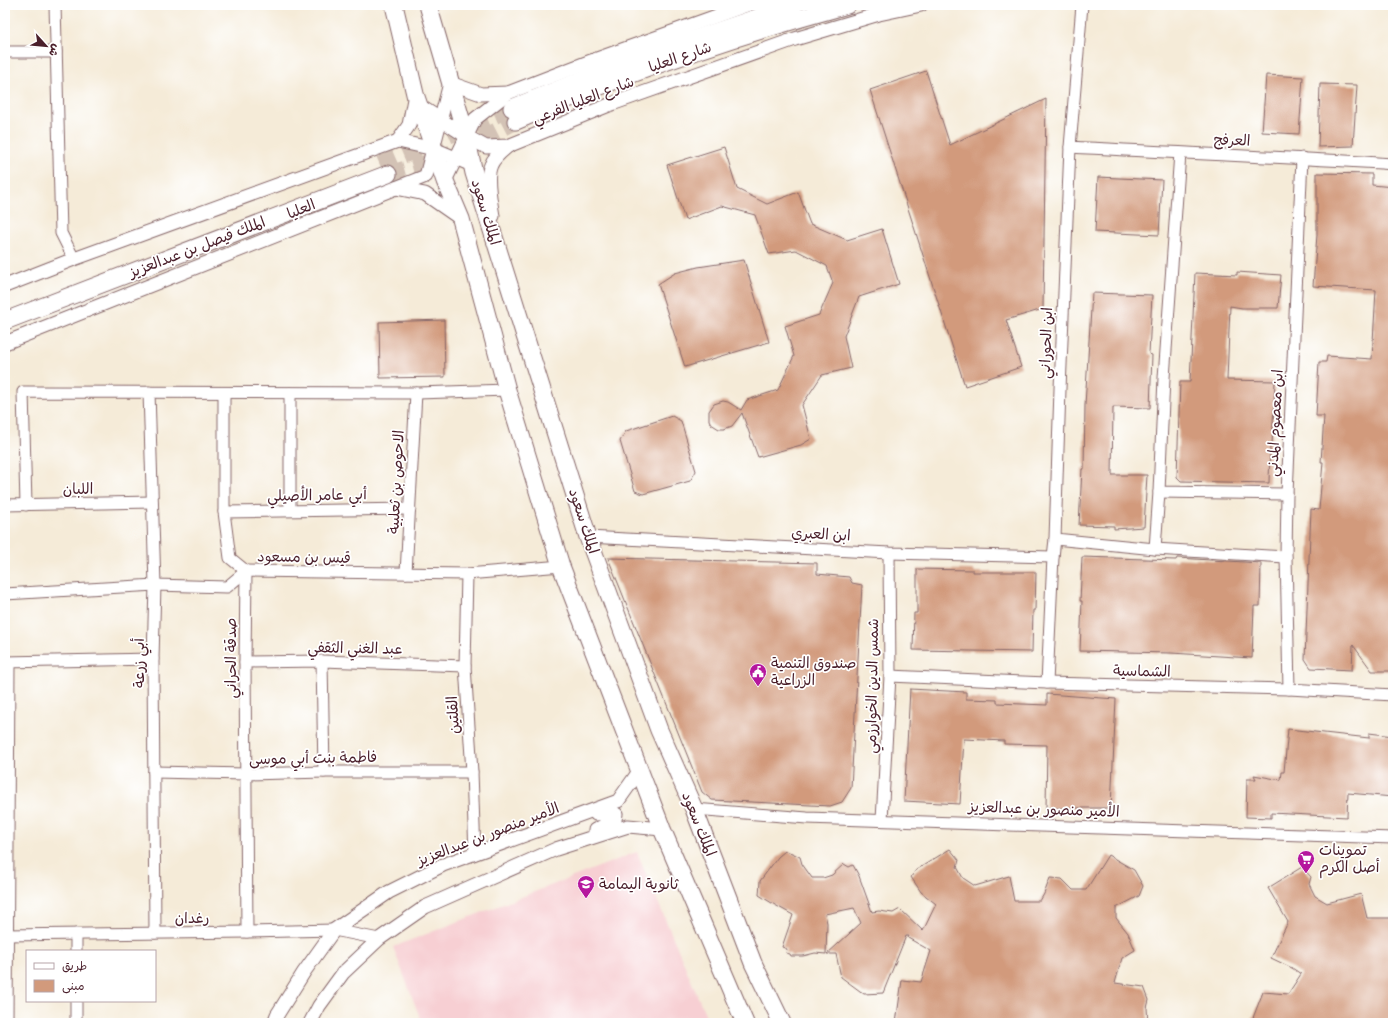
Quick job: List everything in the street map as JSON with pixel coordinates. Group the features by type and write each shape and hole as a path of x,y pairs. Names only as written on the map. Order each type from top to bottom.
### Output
{"main road":[{"name":"الملك سعود","path":"394,5 417,100 445,181 461,219 508,390 561,566 662,829 745,1023"},
{"name":"الملك سعود","path":"428,5 466,136 472,165 588,537 660,730 694,809 753,963 782,1023"},
{"name":"شارع العليا","path":"512,107 624,63 794,5"},
{"name":"شارع العليا","path":"512,107 561,101 651,67 733,39 847,5"},
{"name":"الملك فيصل بن عبدالعزيز","path":"5,310 388,176"},
{"name":"الملك فيصل بن عبدالعزيز","path":"5,321 388,176"}],"street":[{"path":"55,5 61,234 74,259"},
{"path":"445,181 475,119 512,107 591,61 747,5"},
{"name":"شارع العليا الفرعي","path":"496,243 488,173 490,165 496,156 508,146 609,105 795,40 879,14 921,5"},
{"name":"ابن الحوراني","path":"1048,683 1070,147 1082,5"},
{"path":"5,52 56,52"},
{"path":"450,83 512,107"},
{"name":"العليا","path":"5,343 388,176 426,176 450,83"},
{"path":"417,100 409,125 398,141 434,149 472,165"},
{"name":"شارع العليا الفرعي","path":"417,100 441,120 486,147 508,146"},
{"name":"العليا","path":"5,286 74,259 398,141"},
{"name":"العرفج","path":"1070,147 1302,158 1393,164"},
{"path":"1155,548 1164,378 1180,153"},
{"name":"ابن معصوم المدني","path":"1288,689 1286,557 1287,494 1302,158"},
{"path":"388,176 425,194 461,219"},
{"path":"26,504 23,392 416,393 508,390"},
{"name":"أبي زرعة","path":"149,392 155,585 153,659 155,933"},
{"path":"224,393 224,512 230,558 246,571"},
{"path":"290,393 290,510"},
{"name":"الاحوص بن ثعلبية","path":"406,573 416,393"},
{"path":"1159,492 1287,494"},
{"name":"اللبان","path":"5,505 152,502"},
{"name":"أبي عامر الأصيلي","path":"224,512 410,508"},
{"name":"ابن العبري","path":"588,537 889,552 1053,557"},
{"path":"1055,539 1155,548 1286,557"},
{"name":"شمس الدين الخوارزمي","path":"882,820 890,676 889,552"},
{"name":"قيس بن مسعود","path":"5,594 155,585 227,587 246,571 467,574 561,566"},
{"name":"صدقة الحراني","path":"246,571 245,662 248,932"},
{"name":"القلتين","path":"467,574 465,666 472,772 475,854"},
{"path":"7,1023 7,662 153,659"},
{"path":"322,661 324,772"},
{"name":"عبد الغني الثقفي","path":"245,662 322,661 465,666"},
{"name":"الشماسية","path":"890,676 1048,683 1288,689 1393,695"},
{"name":"الأمير منصور بن عبدالعزيز","path":"274,1023 277,1015 304,972 334,930 389,892 444,865 618,801 640,770"},
{"name":"فاطمة بنت أبي موسى","path":"154,772 246,774 324,772 472,772"},
{"name":"الأمير منصور بن عبدالعزيز","path":"694,809 807,818 1393,838"},
{"path":"310,1023 319,1006 343,973 379,939 425,907 556,849 615,820 616,814 612,812 568,819"},
{"path":"556,849 628,826 662,829"},
{"name":"رغدان","path":"6,935 334,930 379,939"},
{"path":"76,934 76,950"},
{"path":"76,1002 76,1023"}],"shaded area":[{"name":"ثانوية اليمامة","path":"637,852 709,1023 422,1023 393,947"}],"building":[{"path":"926,71 950,145 1046,99 1043,309 1006,320 1021,367 965,386 870,90"},
{"path":"1266,75 1303,77 1299,134 1262,132"},
{"path":"1320,84 1357,85 1353,146 1318,147"},
{"path":"724,147 737,189 767,204 798,192 810,224 847,240 882,229 899,284 859,297 844,336 851,368 822,375 802,405 811,439 801,445 758,457 742,413 732,426 719,429 711,424 709,420 709,411 714,404 723,401 728,402 741,410 747,400 778,390 794,356 785,326 819,315 833,283 827,266 796,250 769,254 755,215 722,206 685,220 667,165"},
{"path":"1317,173 1372,174 1372,185 1393,187 1393,671 1372,671 1353,645 1352,670 1311,668 1305,659 1311,509 1319,510 1323,462 1321,462 1324,416 1316,416 1319,362 1326,362 1327,356 1372,359 1376,290 1313,286 1317,235"},
{"path":"1098,177 1162,180 1159,235 1095,232"},
{"path":"744,260 769,342 685,367 658,284 675,273 698,267"},
{"path":"1237,272 1281,275 1278,308 1242,308 1230,306 1227,380 1275,381 1272,445 1270,445 1269,483 1181,481 1177,477 1180,382 1190,382 1195,273 1237,275"},
{"path":"1092,293 1152,295 1149,354 1152,355 1150,408 1113,407 1112,475 1147,475 1144,527 1114,529 1114,526 1079,525 1082,469 1084,469 1085,405"},
{"path":"444,320 445,377 380,378 379,322"},
{"path":"672,416 681,421 696,471 690,481 643,494 635,491 620,441 626,431"},
{"path":"1082,557 1176,560 1177,558 1261,563 1260,606 1254,606 1252,658 1171,653 1080,651"},
{"name":"صندوق التنمية الزراعية","path":"608,558 817,563 817,574 849,577 852,583 862,585 851,788 842,802 830,806 712,800 702,792"},
{"path":"917,569 973,570 973,572 1036,572 1032,652 913,650 914,613 917,613"},
{"path":"910,689 966,692 966,699 997,700 997,703 1047,705 1047,694 1116,699 1111,808 1046,808 1047,745 1004,744 1004,741 964,739 960,804 904,801"},
{"path":"1288,729 1369,738 1369,733 1393,736 1393,797 1348,793 1347,817 1271,813 1271,818 1246,817 1247,779 1256,779 1254,775 1281,780 1282,772 1284,772"},
{"path":"950,849 959,860 957,867 963,878 975,886 1009,876 1014,901 1040,901 1050,878 1062,879 1073,890 1086,890 1108,855 1134,870 1143,886 1139,896 1116,908 1116,918 1128,933 1135,950 1122,958 1115,983 1144,987 1149,1000 1147,1008 1148,1023 896,1023 902,980 921,982 931,951 908,938 909,936 906,936 883,993 864,994 841,977 836,954 827,954 861,923 854,908 825,914 827,923 826,954 815,953 803,956 791,956 790,954 786,953 787,949 782,947 793,915 759,895 760,881 778,857 785,851 800,857 802,864 812,878 823,878 832,875 844,864 849,867 853,865 859,876 872,912 879,911 893,913 900,909 923,931 936,904 921,892 911,877 916,870"},
{"path":"1302,867 1311,877 1309,884 1315,896 1327,903 1361,894 1367,918 1393,918 1393,1023 1251,1023 1263,992 1288,994 1301,974 1271,958 1288,922 1268,888"}],"tunnel":[{"path":"380,165 512,108"},
{"path":"388,174 424,164 462,149 516,121"}],"place":[{"name":"صندوق التنمية الزراعية","path":"758,687"},
{"name":"تموينات أصل الكرم","path":"1306,874"},
{"name":"ثانوية اليمامة","path":"586,899"}]}
